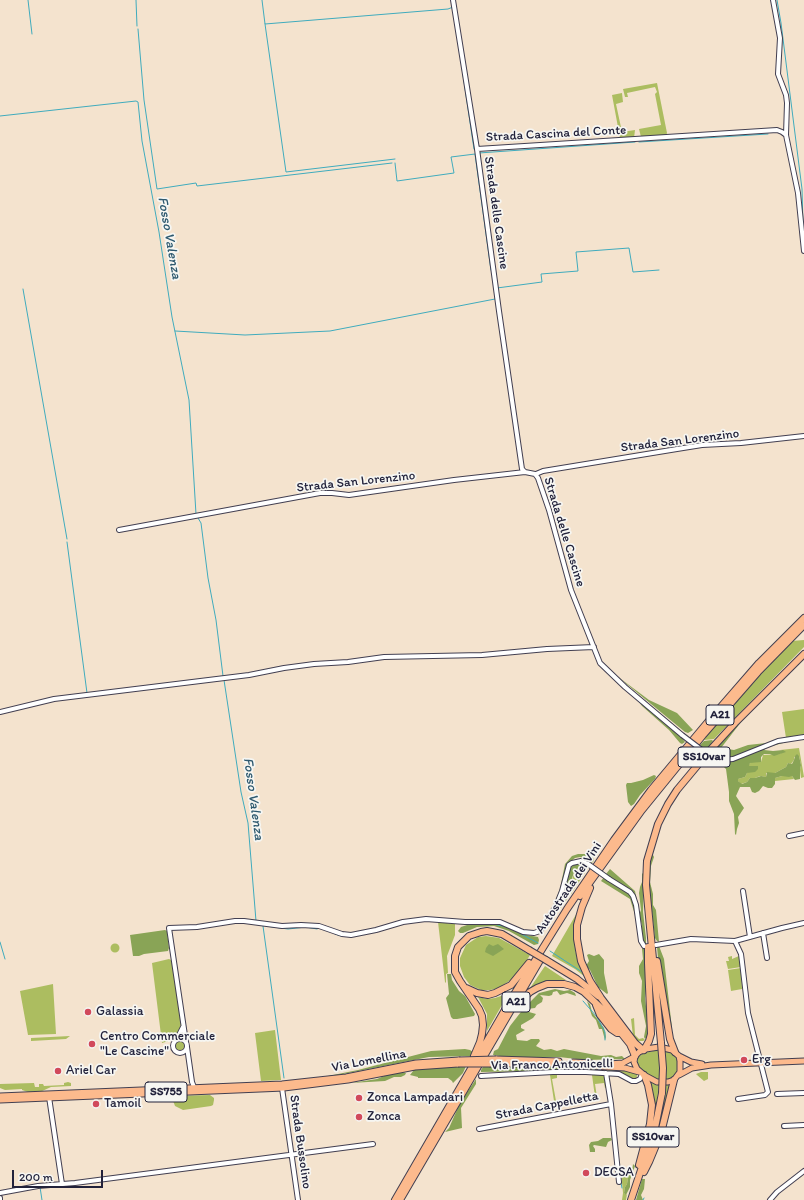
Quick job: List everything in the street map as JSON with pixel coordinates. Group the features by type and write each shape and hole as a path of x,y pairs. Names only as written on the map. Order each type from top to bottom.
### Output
{"highway":[{"name":"Autostrada dei Vini","path":"395,1200 513,996 566,909 614,840 651,790 738,686 804,618"},
{"name":"Autostrada dei Vini","path":"400,1200 562,924 642,810 724,710 758,672 804,625"},
{"name":"SS10var","path":"631,1200 655,1128 662,1093 663,1068 646,885 647,866 654,834 664,810 677,790 712,748 804,654"},
{"path":"601,1008 581,961 577,939 577,925 587,892 642,810"},
{"path":"460,981 471,991 482,994 495,993 511,985 529,964 566,909"},
{"path":"460,1087 480,1042 483,1024 479,1009 460,981 454,967 455,956 462,941 469,936 481,932 495,932 513,940 577,978 588,988 637,1046 644,1050 650,1038 648,943 650,939"},
{"path":"650,939 653,941 670,1038 677,1054"},
{"path":"490,1046 515,1006 530,992 537,988 548,984 564,984 575,987 598,1000"},
{"path":"588,988 601,1008 630,1044 635,1057"},
{"path":"598,1000 600,1015 607,1025 617,1033 622,1034"},
{"path":"631,1038 637,1043 641,1043 647,1042 650,1038"},
{"path":"638,1181 636,1175 650,1124 652,1105 648,1085 642,1074"},
{"path":"638,1181 650,1162 656,1147 676,1078"}],"main road":[{"path":"459,1062 532,1060 614,1064 626,1062 644,1050 663,1047 669,1048 691,1062 711,1065"},
{"path":"676,1078 680,1072 681,1066 677,1054"},
{"path":"635,1057 635,1064 642,1074"},
{"path":"459,1062 491,1064 557,1064 624,1068 642,1074 657,1082 668,1082 692,1068 711,1065 804,1061"},
{"name":"Via Lomellina","path":"282,1086 346,1077 416,1063 459,1062"},
{"name":"SS755","path":"0,1096 194,1087 282,1086"},
{"name":"SS755","path":"0,1100 282,1086"}],"street":[{"name":"Strada Cascina del Conte","path":"453,0 477,149 777,130 786,135"},
{"path":"773,0 780,38 778,74 786,95 786,135 800,193 804,251"},
{"name":"Strada delle Cascine","path":"477,149 522,469 525,472 536,474 549,510 571,590 600,663 682,735 711,757 722,760 733,758 778,741 804,737"},
{"name":"Strada San Lorenzino","path":"536,474 543,471 702,445 741,444 804,436"},
{"name":"Strada San Lorenzino","path":"118,530 320,493 349,495 454,480 525,472"},
{"path":"0,712 54,699 219,679 314,664 348,662 384,657 482,655 548,649 594,647"},
{"path":"789,836 804,833"},
{"path":"194,1087 183,1025 169,928 197,927 234,921 244,921 282,926 319,926 342,934 351,935 376,930 403,922 426,919 465,922 500,922 523,932 534,933 540,931 556,906 570,865 572,862 581,861 588,864 630,892 633,896 636,905 641,941 644,946"},
{"path":"744,892 750,936"},
{"path":"656,945 691,939 735,940 804,923"},
{"path":"763,933 767,958"},
{"path":"735,940 741,954 748,1013 767,1087 767,1094 765,1096 738,1099"},
{"path":"183,1025 180,1034 173,1045 176,1052 182,1053 185,1051 187,1045"},
{"path":"177,1040 183,1039 187,1045"},
{"name":"Via Franco Antonicelli","path":"481,1076 553,1072 606,1073 619,1074 634,1081 639,1080 642,1074"},
{"name":"Strada Cappelletta","path":"479,1129 611,1104 606,1073"},
{"name":"Strada Bussolino","path":"282,1086 298,1200"},
{"path":"777,1094 804,1093"},
{"path":"49,1097 62,1184"},
{"path":"611,1104 619,1182"},
{"path":"784,1126 804,1125"},
{"path":"0,1193 38,1186 373,1144"},
{"path":"770,1200 777,1192 804,1171"}],"green space":[{"path":"657,83 667,133 666,136 641,137 639,129 661,125 655,94 657,92 655,87 627,93 628,97 625,97 623,89"},
{"path":"622,93 623,102 616,104 622,132 635,130 634,138 620,138 612,95"},
{"path":"804,640 804,647 714,739 704,740 706,734 754,680 792,641"},
{"path":"617,676 649,700 677,713 693,730 688,733 685,732"},
{"path":"635,697 685,742 682,744 680,743 669,730 642,706"},
{"path":"804,709 804,736 786,738 782,712"},
{"path":"745,717 721,748 734,750 748,745 766,743 761,747 731,758 714,757 711,753"},
{"path":"704,741 713,741 706,750 700,745"},
{"path":"787,742 768,747 764,750 783,750 786,752 774,756 764,754 761,757 761,762 750,763 749,766 758,766 758,769 755,772 747,773 745,777 738,779 738,781 742,784 747,782 750,778 761,776 766,777 767,772 775,773 786,767 788,763 792,764 797,754 801,765 800,779 795,780 792,776 775,778 775,784 772,788 763,786 755,793 752,792 750,787 740,787 736,796 744,808 738,817 739,823 736,835 734,814 729,801 726,769 723,766 705,762 705,760 707,758 715,761 732,761 777,743"},
{"path":"799,748 804,777 801,778 799,756 794,757 791,764 788,763 786,767 775,773 766,773 766,777 760,776 750,778 747,782 741,784 738,781 738,779 745,777 747,773 758,766 748,766 751,762 761,762 763,755 780,754 783,750 780,750"},
{"path":"654,775 656,776 655,779 631,806 628,802 627,783 643,780"},
{"path":"792,776 794,779 775,781 775,778"},
{"path":"652,853 654,857 651,866 650,882 653,894 653,905 656,910 659,942 655,938 649,885 649,868"},
{"path":"587,854 593,857 594,860 591,863 580,857 575,858 569,863 566,868 563,883 552,909 560,889 565,864 572,856"},
{"path":"576,863 584,864 588,868 577,869 574,872 570,885 570,895 559,910 565,892 570,868"},
{"path":"578,869 586,871 571,894 571,882 575,872"},
{"path":"610,869 635,891 639,910 633,893 606,874"},
{"path":"642,873 644,875 643,912 646,944 644,944 641,938 642,925 639,915 641,910 639,893 642,882"},
{"path":"604,877 629,894 633,899 636,918 630,899 601,881"},
{"path":"578,911 574,933 575,949 578,963 585,977 575,969 552,956"},
{"path":"438,922 455,924 455,935 447,956 448,973 446,974 446,983 445,982"},
{"path":"473,923 500,924 526,935 538,937 538,944 534,945 509,931 494,926 477,927 463,933 458,931 461,927"},
{"path":"165,930 167,931 168,951 133,956 130,935"},
{"path":"486,936 499,938 530,955 512,979 499,988 481,990 470,985 464,977 460,966 460,958 466,945 478,937"},
{"path":"115,943 120,948 115,953 110,948"},
{"path":"489,944 493,946 498,944 504,949 493,956 485,952"},
{"path":"659,946 664,959 672,1028 670,1025 662,970 658,958 657,947"},
{"path":"644,947 646,948 645,998 649,1031 648,1036 645,1039 646,1026 641,1001 642,981 639,973 639,966 643,959 642,949"},
{"path":"589,954 594,956 599,954 604,960 607,994 598,987 590,970 586,966 589,961 587,955"},
{"path":"732,956 732,959 739,956 741,967 728,969 726,961 729,961 728,957"},
{"path":"169,959 172,963 181,1024 177,1036 172,1040 162,1043 152,963"},
{"path":"545,966 566,980 548,981 530,988"},
{"path":"741,968 742,989 731,991 728,970"},
{"path":"447,974 451,974 452,980 459,991 465,996 475,1014 474,1016 457,1019 453,1019 451,1017 446,998 449,994"},
{"path":"53,984 56,1034 28,1035 20,991"},
{"path":"555,989 564,991 570,990 575,993 576,996 567,993 560,995 557,991 553,992 552,995 549,996 540,995 543,998 542,1002 535,1008 527,1009 529,1012 536,1014 533,1018 521,1025 521,1028 525,1030 516,1035 517,1040 527,1041 531,1039 539,1039 540,1041 536,1046 544,1050 551,1049 557,1051 564,1049 601,1056 622,1056 625,1059 585,1060 559,1057 514,1058 493,1055 494,1051 498,1049 510,1026 524,1008 539,993"},
{"path":"510,991 487,1031 487,1014 478,997 487,999 495,998"},
{"path":"587,1001 590,1004 592,1012 604,1028 606,1037 605,1040 602,1029 599,1029 596,1020 592,1016"},
{"path":"634,1018 635,1035 639,1039 643,1038 645,1040 643,1041 637,1041 633,1036 631,1019"},
{"path":"275,1030 281,1080 261,1081 255,1033"},
{"path":"70,1036 66,1039 31,1041 31,1038"},
{"path":"178,1041 182,1041 185,1046 182,1051 178,1051 175,1048 175,1044"},
{"path":"465,1049 473,1052 471,1056 429,1057 318,1078 358,1070 431,1051"},
{"path":"663,1049 670,1051 677,1057 679,1069 673,1079 661,1081 651,1078 639,1068 637,1062 639,1056 644,1053"},
{"path":"466,1066 463,1073 453,1083 448,1078 418,1078 410,1075 414,1070 437,1067"},
{"path":"549,1066 581,1069 563,1069 556,1071 547,1069 536,1071 481,1072 483,1067"},
{"path":"555,1066 628,1070 637,1074 637,1076 636,1079 633,1080 616,1071 558,1070 581,1068"},
{"path":"402,1072 406,1073 405,1075 401,1077 394,1077 385,1081 351,1083 377,1079 389,1074"},
{"path":"708,1072 708,1079 704,1081 696,1074"},
{"path":"550,1075 557,1075 557,1078 552,1079 556,1101 554,1101"},
{"path":"592,1075 606,1075 608,1087 605,1088 604,1083 595,1084 597,1097 595,1097"},
{"path":"476,1079 476,1084 461,1108 462,1128 445,1132 449,1128 460,1103"},
{"path":"648,1079 659,1084 655,1119 650,1131"},
{"path":"34,1083 35,1087 39,1087 39,1084 43,1084 44,1086 64,1085 64,1083 71,1083 71,1086 51,1087 40,1092 28,1092 22,1089 5,1090 0,1088 0,1084"},
{"path":"672,1083 665,1115 648,1159 661,1119 664,1084"},
{"path":"210,1095 214,1098 213,1105 183,1110 175,1106 172,1098 173,1096"},
{"path":"603,1138 611,1138 612,1140 608,1142 606,1147 594,1145 595,1152 590,1152 589,1145 591,1142 598,1141"},
{"path":"633,1164 635,1166 630,1180 630,1187 626,1195 624,1193 625,1187 632,1172"},
{"path":"633,1167 625,1187 624,1193 627,1195 626,1200 622,1200 623,1193 621,1171 627,1171"},
{"path":"642,1179 645,1179 644,1189 641,1195 643,1200 636,1200"}],"waterway":[{"path":"28,0 32,34"},
{"path":"136,0 137,26"},
{"path":"262,0 265,24 448,9 453,7 474,149"},
{"path":"777,0 802,189 803,225"},
{"path":"265,24 286,172 395,159"},
{"path":"138,29 144,100 157,189 196,183 197,186 392,163"},
{"name":"Fosso Valenza","path":"0,116 138,102 142,141 159,232 172,317 189,400 196,514"},
{"path":"639,142 768,134"},
{"path":"479,153 635,142"},
{"path":"395,163 397,181 454,173 451,157 475,154 491,270"},
{"path":"497,288 542,282 541,274 578,271 576,252 629,248 633,272 659,270"},
{"path":"23,289 67,539"},
{"path":"175,331 245,335 330,331 495,299"},
{"name":"Fosso Valenza","path":"198,518 201,523 223,676"},
{"path":"67,542 87,693"},
{"name":"Fosso Valenza","path":"224,680 241,792 248,823 256,921"},
{"name":"Fosso Valenza","path":"422,921 429,921"},
{"name":"Fosso Valenza","path":"493,924 508,927"},
{"path":"263,926 284,1078"},
{"name":"Fosso Valenza","path":"266,926 288,929 306,927 317,929"},
{"name":"Fosso Valenza","path":"512,929 538,943"},
{"name":"Fosso Valenza","path":"370,933 382,930"},
{"name":"Fosso Valenza","path":"335,934 341,936"},
{"path":"0,942 5,959"},
{"name":"Fosso Valenza","path":"550,951 582,972"},
{"path":"583,1001 597,1017 605,1032 605,1040"},
{"path":"621,1183 622,1188"},
{"path":"40,1187 42,1200"}],"place":[{"name":"Galassia","path":"88,1012"},
{"name":"Centro Commerciale \"Le Cascine\"","path":"92,1044"},
{"name":"Erg","path":"744,1060"},
{"name":"Ariel Car","path":"58,1071"},
{"name":"Zonca Lampadari","path":"359,1098"},
{"name":"Tamoil","path":"96,1104"},
{"name":"Zonca","path":"359,1117"},
{"name":"DECSA","path":"586,1173"}]}
